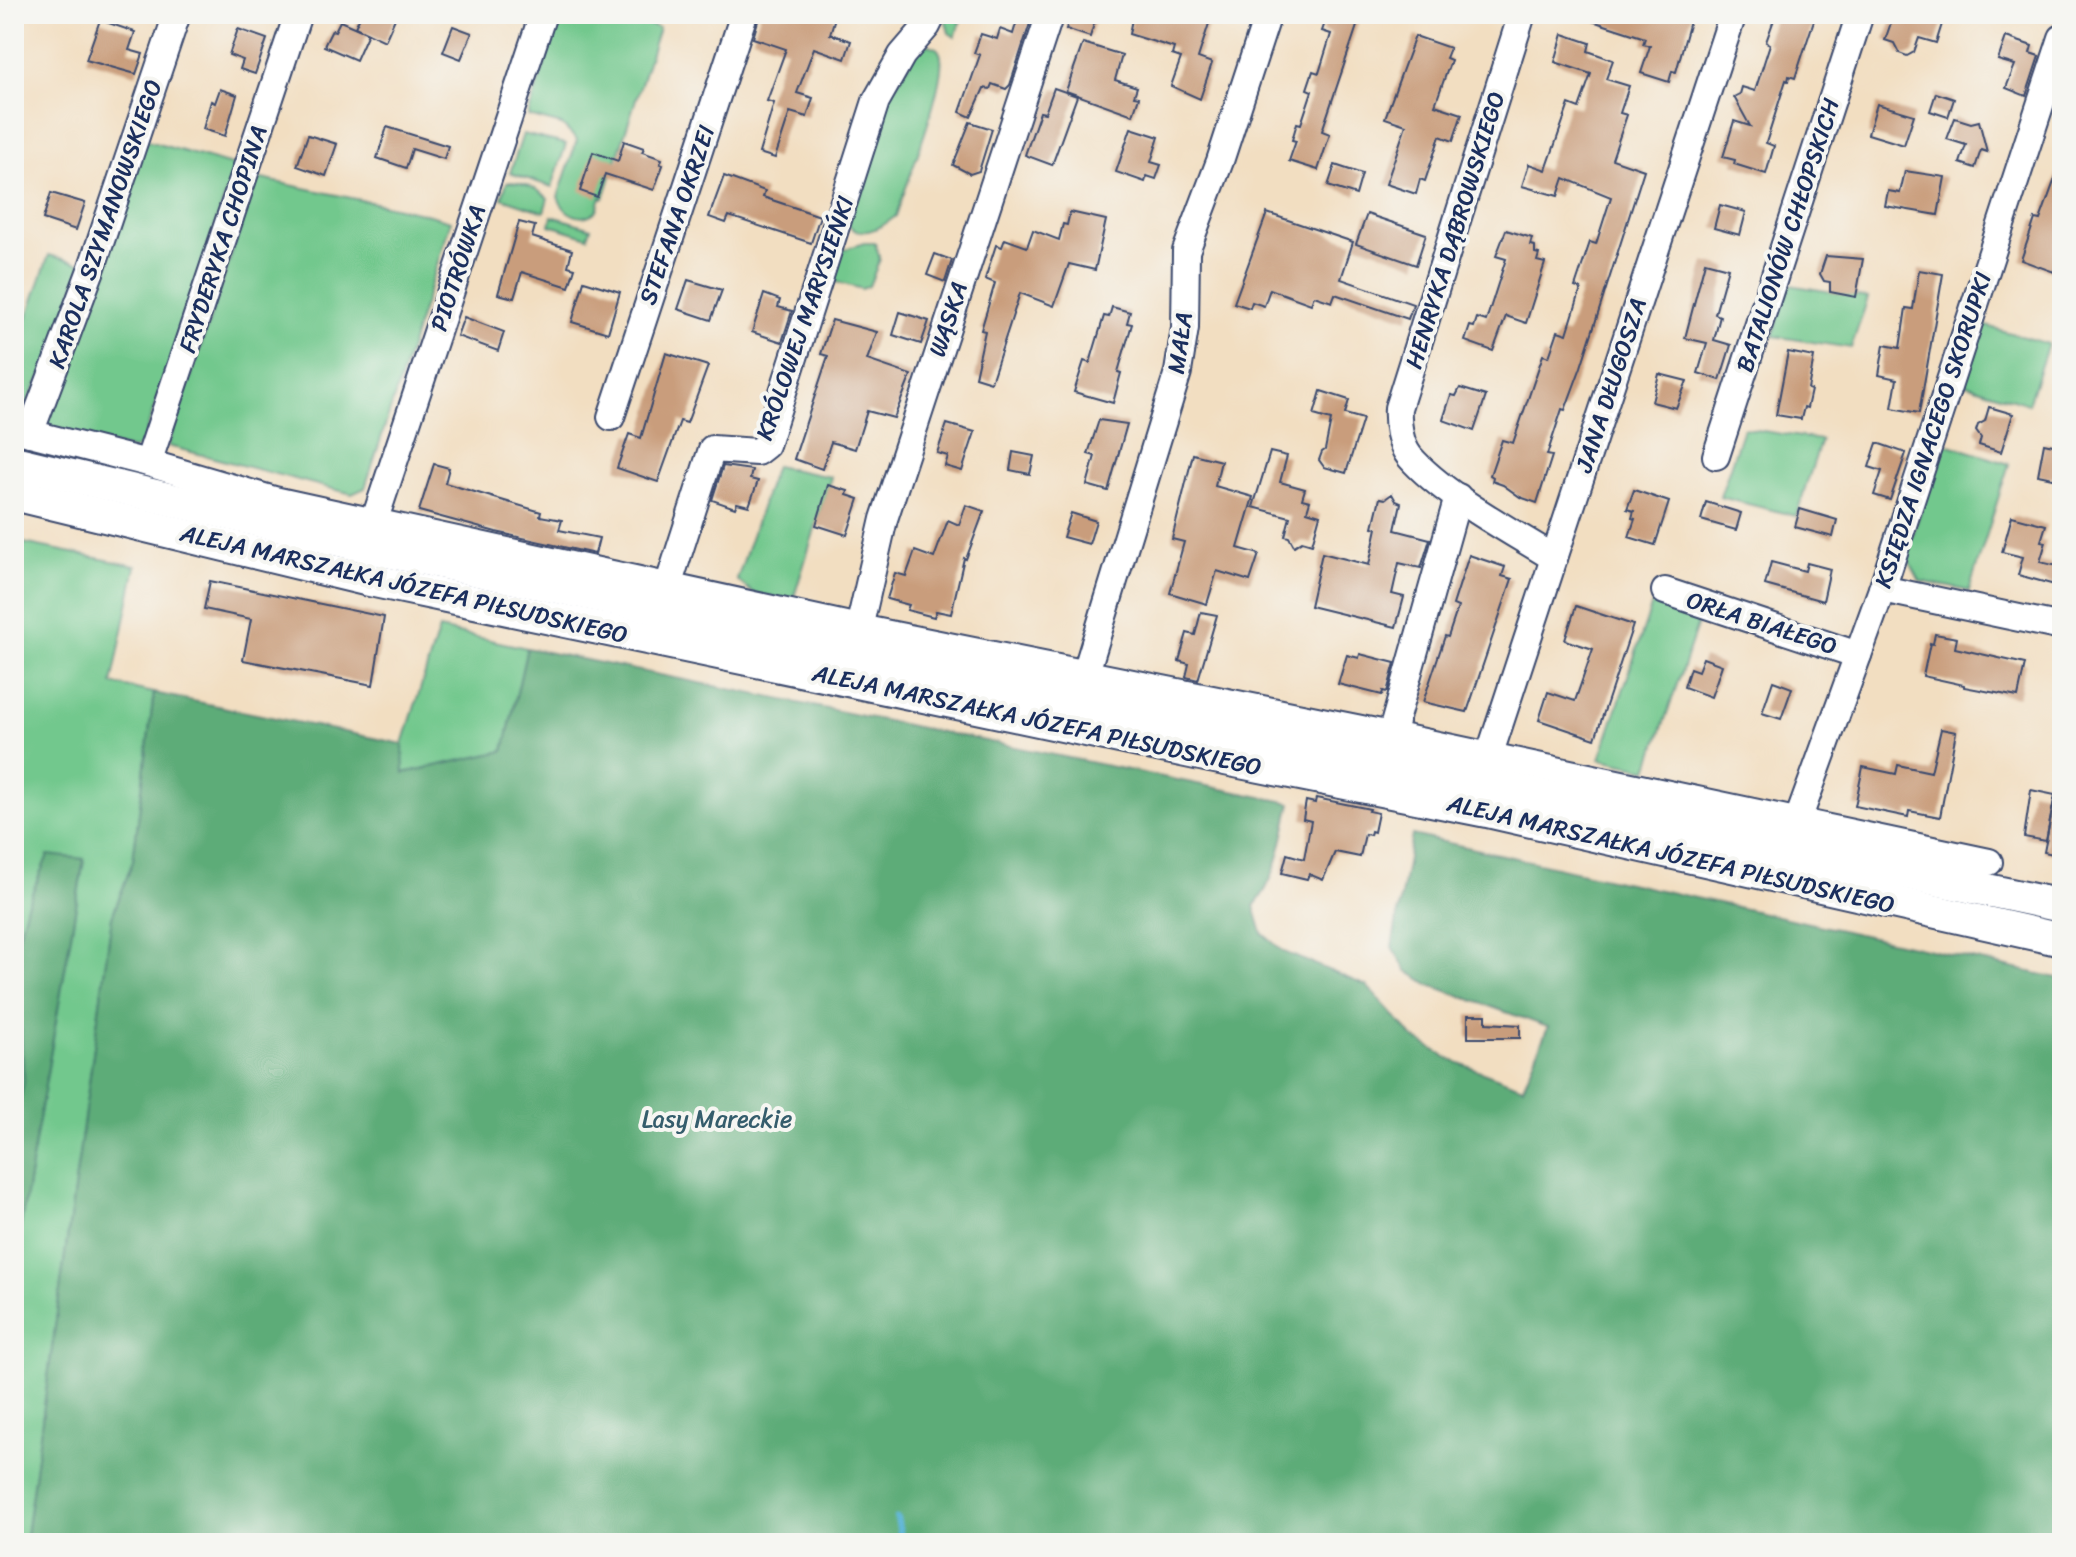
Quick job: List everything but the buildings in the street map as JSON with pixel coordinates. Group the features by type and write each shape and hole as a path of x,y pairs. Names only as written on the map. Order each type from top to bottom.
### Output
{"main road":[{"name":"ALEJA MARSZAŁKA JÓZEFA PIŁSUDSKIEGO","path":"14,462 368,547 2062,906"},
{"name":"ALEJA MARSZAŁKA JÓZEFA PIŁSUDSKIEGO","path":"14,494 365,579 1487,811 2062,940"}],"street":[{"name":"KAROLA SZYMANOWSKIEGO","path":"22,431 91,270 177,14"},
{"name":"FRYDERYKA CHOPINA","path":"148,463 298,14"},
{"name":"PIOTRÓWKA","path":"374,522 543,14"},
{"name":"STEFANA OKRZEI","path":"611,417 744,14"},
{"name":"KRÓLOWEJ MARYSIEŃKI","path":"668,586 712,449 757,452 766,445 876,101 902,55 927,26 933,14"},
{"name":"WĄSKA","path":"859,628 884,519 1050,14"},
{"name":"MAŁA","path":"1086,672 1178,372 1185,328 1186,251 1220,161 1268,14"},
{"name":"HENRYKA DĄBROWSKIEGO","path":"1458,497 1409,456 1397,420 1398,408 1522,14"},
{"name":"JANA DŁUGOSZA","path":"1489,756 1733,14"},
{"name":"BATALIONÓW CHŁOPSKICH","path":"1716,456 1860,14"},
{"name":"KSIĘDZA IGNACEGO SKORUPKI","path":"1798,820 1882,589 2062,38"},
{"path":"22,431 148,463 274,500 374,522 859,628 1391,735 1989,862"},
{"path":"1391,735 1458,497 1554,558"},
{"path":"1882,589 2062,627"},
{"name":"ORŁA BIAŁEGO","path":"1665,591 1858,655"}],"green space":[{"path":"561,14 615,14 659,28 604,198 601,197 597,210 580,217 569,212 558,197 577,140 562,125 528,116"},
{"path":"944,14 963,14 955,37 949,33"},
{"path":"930,45 940,53 939,84 896,216 871,230 854,230 845,222 881,108 920,46"},
{"path":"523,134 566,144 552,187 510,173"},
{"path":"144,140 235,166 142,444 133,450 39,426"},
{"path":"257,178 451,221 365,488 352,494 168,446"},
{"path":"507,182 524,184 544,194 548,198 544,212 502,198"},
{"path":"552,216 591,228 588,237 550,225"},
{"path":"864,243 875,243 880,259 869,286 862,289 832,281 833,253"},
{"path":"49,255 82,264 49,362 23,410 14,407 14,355"},
{"path":"1790,285 1868,298 1851,348 1773,336"},
{"path":"1983,325 2048,344 2028,404 1963,383"},
{"path":"1743,428 1821,440 1796,516 1720,497"},
{"path":"1943,443 2009,464 1969,591 1920,581 1906,555"},
{"path":"775,466 831,477 793,600 753,593 737,580"},
{"path":"14,541 136,566 112,684 154,693 133,861 112,917 25,1543 14,1543 14,1264 84,860 48,856 27,905 15,950 24,1081 14,1128"},
{"path":"1652,604 1699,620 1648,769 1600,759"},
{"path":"439,629 527,648 504,751 403,773 403,744"},
{"name":"Lasy Mareckie","path":"527,648 1291,803 1274,870 1254,906 1262,933 1284,952 1367,986 1414,1038 1451,1060 1523,1087 1548,1027 1430,985 1407,971 1392,947 1412,835 2062,979 2062,1543 25,1543 112,917 133,861 154,693 403,744 404,773 504,751"},
{"path":"48,855 84,859 14,1264 14,1128 24,1081 15,950 27,905"}],"waterway":[{"path":"897,1518 902,1543"}]}
